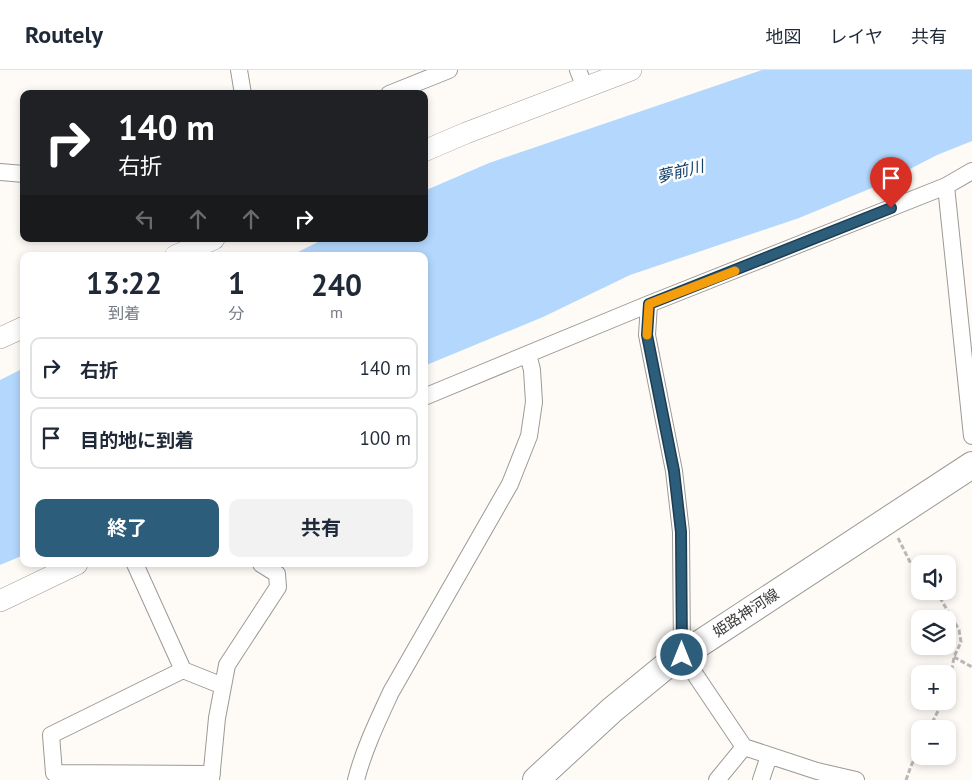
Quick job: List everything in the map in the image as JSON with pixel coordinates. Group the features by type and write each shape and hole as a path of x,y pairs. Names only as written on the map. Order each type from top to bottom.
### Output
{"main road":[{"name":"姫路神河線","path":"536,780 636,690 682,655 972,465"}],"street":[{"path":"238,70 242,90"},
{"path":"399,90 449,70"},
{"path":"428,149 581,79 631,70"},
{"path":"428,395 649,304 946,186 972,170"},
{"path":"0,172 20,174"},
{"path":"946,186 972,436"},
{"path":"184,252 207,242"},
{"path":"649,304 647,335 674,471 681,532 682,655 744,747 817,771 856,780"},
{"path":"0,338 20,328"},
{"path":"356,780 359,766 374,728 391,692 510,484 529,436 534,402 532,370 528,354"},
{"path":"0,601 71,567"},
{"path":"136,567 183,670 223,686"},
{"path":"183,670 51,734 54,773 212,777 217,718 227,665 278,587 278,574 266,567"},
{"path":"717,780 744,747"},
{"path":"762,780 769,756"}],"path":[{"path":"888,520 911,563"},
{"path":"941,600 959,630 961,642 953,665"},
{"path":"954,657 972,667"},
{"path":"906,780 911,765"}],"water":[{"name":"夢前川","path":"762,70 972,70 972,141 937,155 879,185 799,218 630,275 543,317 428,364 428,252 298,252 318,242 428,242 428,189 489,163"},
{"path":"20,370 20,557 0,565 0,380"}],"slow traffic":[{"path":"647,335 649,304 735,271"}],"route":[{"path":"682,655 681,532 674,471 647,335 649,304 891,208"}]}
